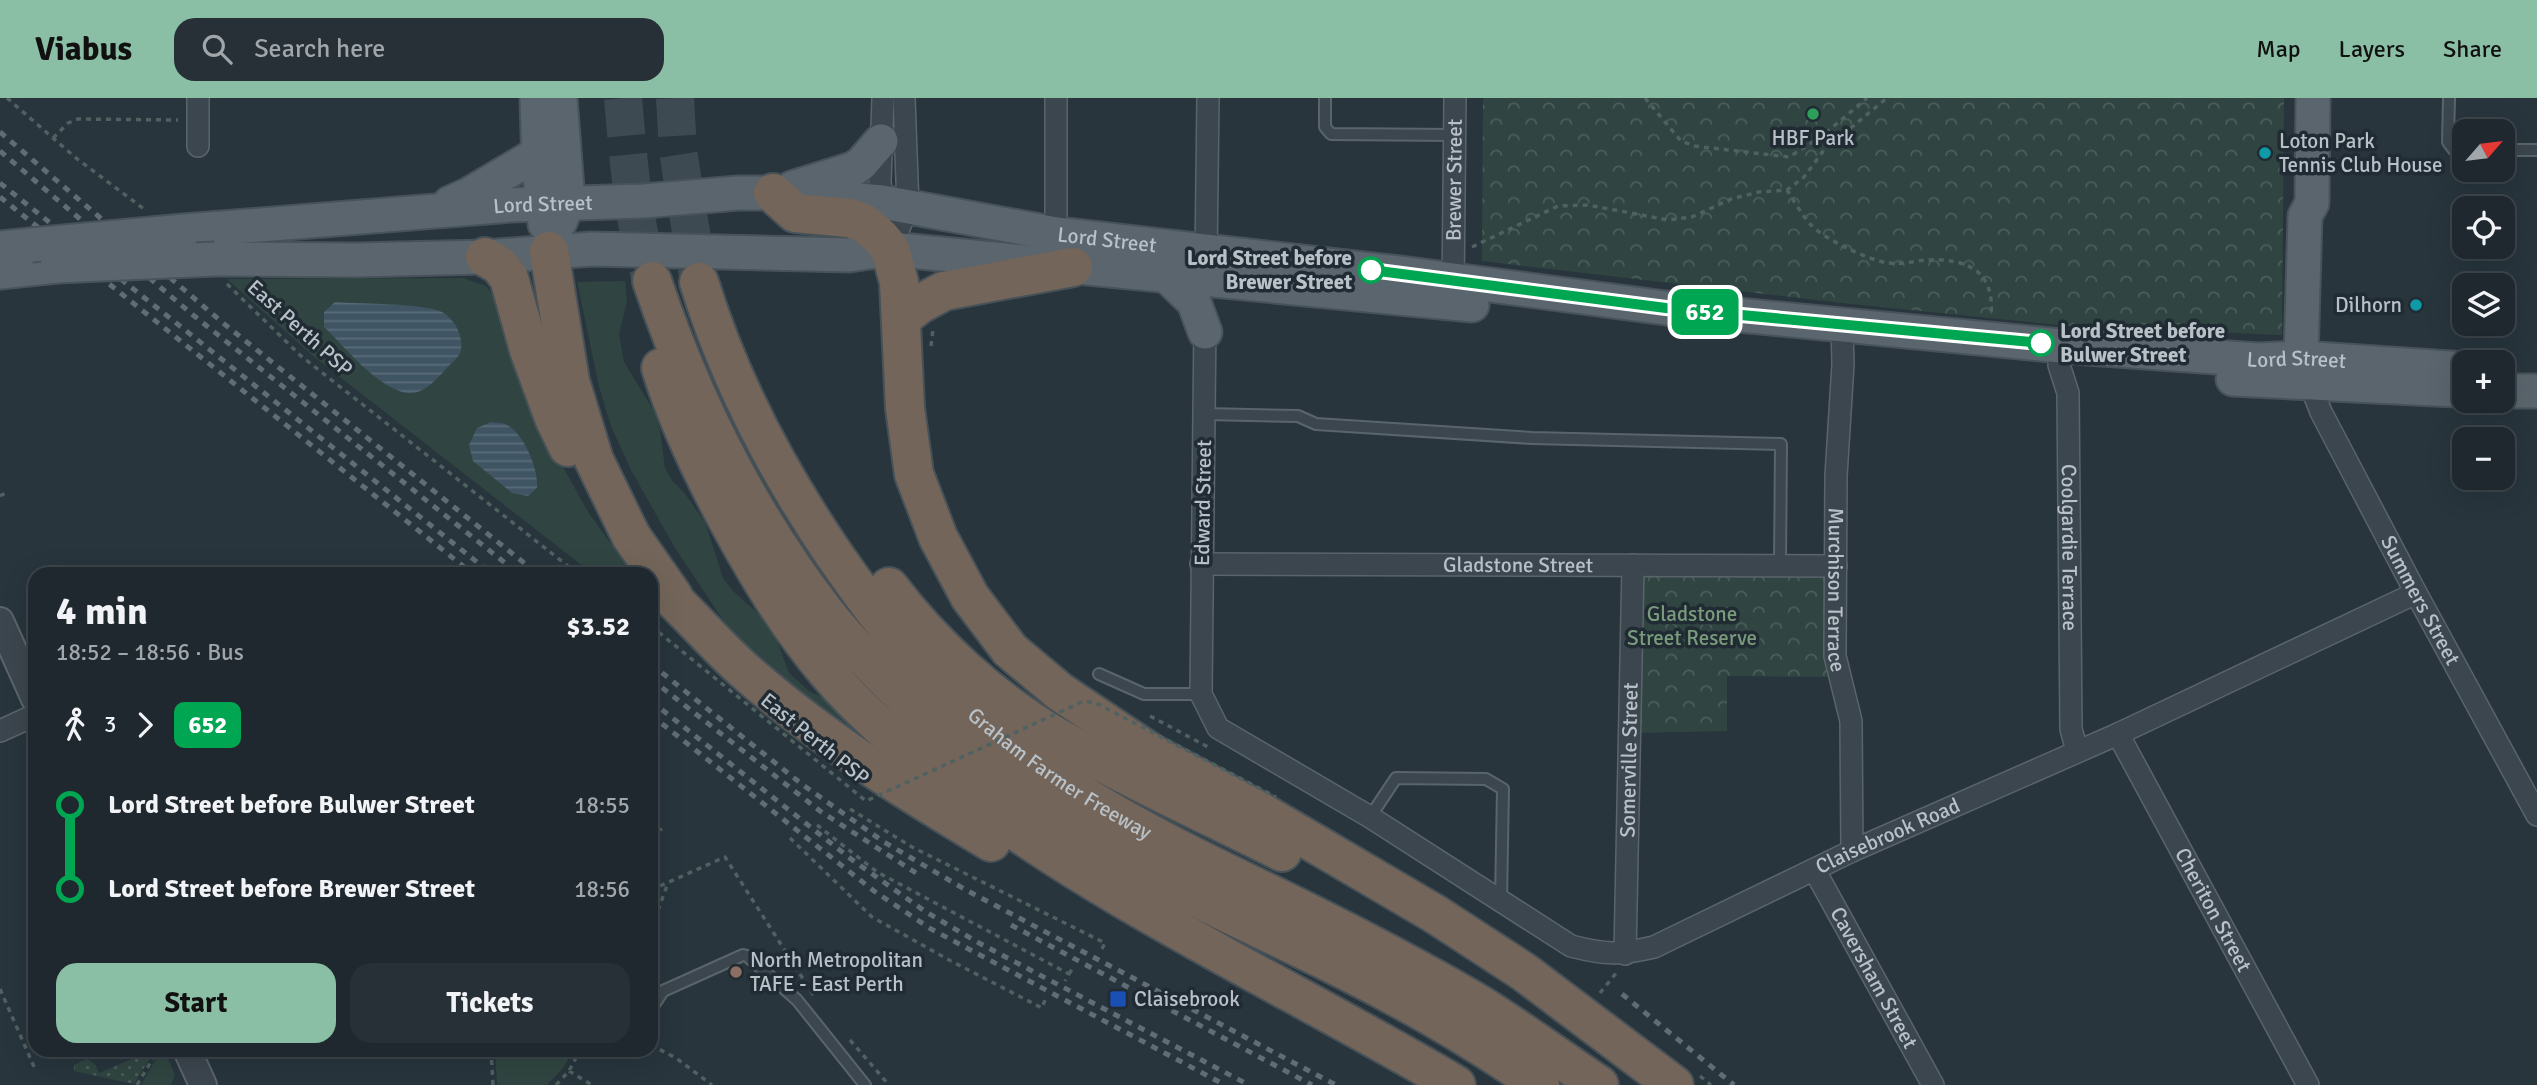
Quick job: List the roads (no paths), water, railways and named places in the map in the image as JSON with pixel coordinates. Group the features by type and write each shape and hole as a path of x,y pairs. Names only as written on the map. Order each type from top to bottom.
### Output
{"highway":[{"path":"772,193 795,213 849,218 864,223 880,236 890,250 899,282 918,320"},
{"path":"549,251 570,381 594,460 644,567"},
{"path":"485,257 499,265 509,278 529,350 554,418 599,511 637,567"},
{"path":"1073,267 944,291 920,304 905,408 914,474 938,537 970,597 1010,650 1060,692 1151,753 1256,809 1435,914 1524,972 1596,1011 1674,1085"},
{"name":"Graham Farmer Freeway","path":"1224,957 1044,852 985,810 920,761 830,675 803,641 751,564 695,458 680,425 648,326 646,281 720,445 781,550 825,612 876,669 934,726 997,778 1072,828 1174,886 1390,993 1466,1037 1540,1085"},
{"name":"Graham Farmer Freeway","path":"699,282 711,321 733,375 769,451 813,524 859,591 926,671 983,722 1014,748 1086,797 1172,845 1378,949 1488,1010 1599,1085"},
{"path":"733,375 794,447 852,540 900,602 1003,701 1054,735 1444,937 1596,1011"},
{"path":"659,602 830,738 919,798 1034,868 1224,957 1456,1085"}],"main road":[{"path":"537,98 539,153 555,203"},
{"path":"549,251 555,203 560,98"},
{"path":"2311,367 2323,220 2312,203 2313,98"},
{"path":"772,193 853,169 861,164 881,141"},
{"path":"432,211 470,194 539,153"},
{"name":"Lord Street","path":"15,247 432,211 772,193 895,204 1206,265 1454,279 1842,336 2060,355 2311,367 2452,369"},
{"name":"Lord Street","path":"0,272 57,266 220,271 355,260 485,257 592,249 849,255 890,250 1167,276 1206,265"},
{"path":"1167,276 1194,302 1205,332"},
{"name":"Lord Street","path":"1842,336 1988,338 2060,355"},
{"name":"Lord Street","path":"2311,367 2452,388"},
{"path":"2515,370 2537,370"},
{"path":"2515,391 2537,391"}],"street":[{"path":"883,98 881,141 895,204"},
{"path":"890,250 904,98"},
{"path":"1056,98 1056,234"},
{"name":"Edward Street","path":"1208,98 1201,694 1218,728 1370,817"},
{"name":"Brewer Street","path":"1454,279 1455,98"},
{"path":"197,107 198,146"},
{"name":"Murchison Terrace","path":"1842,336 1836,476 1836,656 1852,721 1852,851"},
{"name":"Coolgardie Terrace","path":"2060,355 2068,393 2071,729 2077,751"},
{"name":"Summers Street","path":"2311,367 2317,404 2537,815"},
{"name":"Gladstone Street","path":"1201,564 1836,566"},
{"name":"Somerville Street","path":"1625,954 1633,565"},
{"name":"Claisebrook Road","path":"1370,817 1571,946 1602,954 1625,954 1654,947 1852,851 2118,734 2416,593"},
{"path":"0,621 28,683"},
{"path":"0,731 28,718"},
{"name":"Cheriton Street","path":"2118,734 2308,1085"},
{"name":"Caversham Street","path":"1815,871 1933,1085"},
{"path":"196,1068 221,1085"}],"lane":[{"path":"1325,98 1325,127 1331,134 1455,135"},
{"path":"2449,98 2448,142 2452,147"},
{"path":"2515,150 2537,150"},
{"path":"1205,414 1298,416 1316,424 1532,438 1781,443 1780,565"},
{"path":"1099,674 1144,694 1201,694"},
{"path":"1370,817 1396,778 1486,779 1503,789 1501,900"},
{"path":"658,998 663,991 747,956 797,1000 864,1085"}],"water":[{"path":"335,302 406,305 442,312 458,330 460,353 436,380 424,389 412,393 397,390 367,370 324,327 324,312"},
{"path":"491,422 505,424 513,430 529,453 536,472 537,488 528,496 512,493 473,461 469,445 477,428"}],"tunnel":[{"path":"623,98 636,215 652,281"},
{"path":"675,98 678,151 699,282"}],"railway":[{"path":"0,132 223,323 529,567"},
{"path":"0,151 193,315 510,567"},
{"path":"0,183 483,567"},
{"path":"0,197 464,567"},
{"path":"658,670 803,785 884,842 966,890 1336,1085"},
{"path":"658,684 820,811 916,873"},
{"path":"658,707 851,859 926,912 979,943 1249,1085"},
{"path":"658,721 874,891 931,929 1225,1085"},
{"path":"1011,925 1312,1085"},
{"path":"1622,994 1734,1085"}],"place":[{"name":"HBF Park","path":"1813,114"},
{"name":"Loton Park Tennis Club House","path":"2265,153"},
{"name":"Lord Street before Brewer Street","path":"1371,270"},
{"name":"Dilhorn","path":"2416,305"},
{"name":"Lord Street before Bulwer Street","path":"2041,343"},
{"name":"North Metropolitan TAFE - East Perth","path":"736,972"},
{"name":"Claisebrook","path":"1118,999"}],"park label":[{"name":"Gladstone Street Reserve","path":"1692,626"}]}
